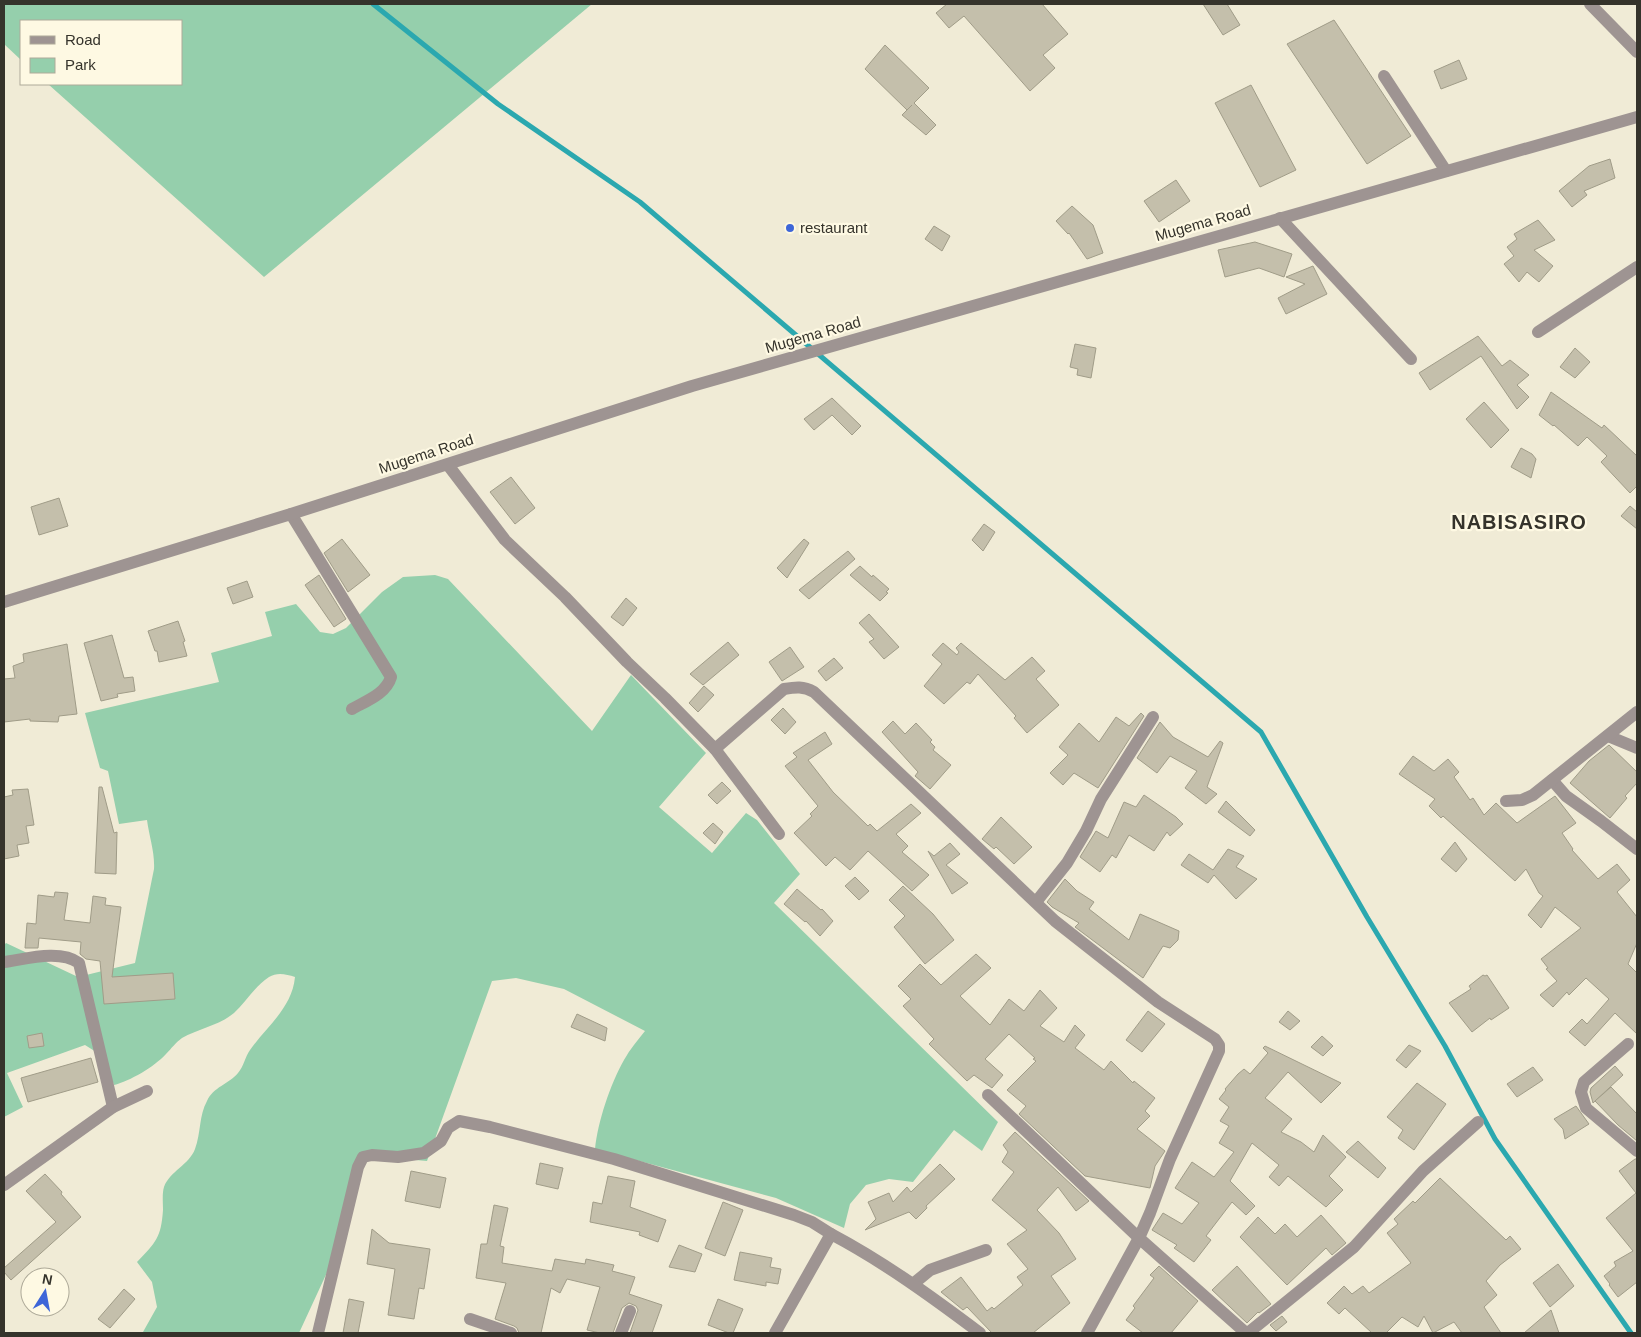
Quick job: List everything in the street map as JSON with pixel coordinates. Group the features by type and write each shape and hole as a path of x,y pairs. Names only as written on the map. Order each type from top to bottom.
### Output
{"street":[{"path":"1590,4 1637,52"},
{"path":"1384,76 1446,171"},
{"name":"Mugema Road","path":"4,602 291,514 692,386 1637,117"},
{"path":"1280,218 1411,359"},
{"path":"1538,332 1637,267"},
{"path":"448,464 505,540 566,597 627,662 715,749 779,834"},
{"path":"291,514 391,677 389,684 380,693 352,709"},
{"path":"715,749 784,689 805,687 814,692 1055,921 1151,996 1215,1039 1219,1045 1219,1051 1170,1159 1139,1238 1087,1333"},
{"path":"1506,801 1522,800 1533,795 1637,712"},
{"path":"1036,902 1066,863 1086,831 1101,798 1153,718"},
{"path":"1608,736 1637,748"},
{"path":"1552,780 1566,796 1601,820 1637,849"},
{"path":"4,962 56,955 72,958 79,963 113,1107"},
{"path":"1628,1044 1584,1082 1581,1092 1586,1108 1637,1151"},
{"path":"4,1185 113,1107 147,1091"},
{"path":"988,1095 1139,1238 1247,1333 1354,1247 1424,1171 1478,1122"},
{"path":"318,1333 362,1157 372,1155 398,1157 424,1153 441,1141 448,1128 460,1121 614,1159 812,1222 913,1284 980,1333"},
{"path":"776,1333 831,1234"},
{"path":"913,1284 930,1270 986,1250"},
{"path":"621,1333 630,1311"},
{"path":"470,1319 511,1333"}],"green space":[{"path":"4,4 592,4 264,277 49,85 182,85 182,20 20,20 20,59 4,44"},
{"path":"435,575 448,579 592,731 631,675 706,753 659,807 712,853 746,813 757,820 800,874 774,903 998,1122 982,1151 954,1130 913,1182 889,1179 866,1185 850,1204 844,1228 776,1198 595,1149 605,1103 614,1081 626,1056 645,1031 564,989 516,978 492,981 427,1161 369,1156 354,1177 336,1253 299,1333 138,1333 143,1332 157,1307 152,1282 137,1262 153,1244 159,1233 164,1187 167,1181 192,1155 198,1137 204,1106 210,1096 240,1070 250,1050 284,1007 293,988 295,977 275,974 269,977 259,985 234,1013 216,1024 182,1038 161,1059 142,1073 114,1085 104,1057 85,1045 7,1073 23,1107 4,1117 4,945 6,943 78,977 135,963 154,869 153,850 147,820 119,824 108,771 100,768 85,713 219,682 211,653 272,636 265,612 296,604 320,632 333,634 346,628 382,592 403,577"}],"building":[{"path":"947,4 1042,4 1068,34 1043,55 1055,68 1030,91 964,16 949,28 936,13"},
{"path":"1203,4 1227,4 1240,25 1223,35"},
{"path":"1334,20 1411,136 1367,164 1287,44"},
{"path":"885,45 929,88 914,103 936,125 926,135 902,115 907,110 865,69"},
{"path":"1459,60 1467,79 1441,89 1434,71"},
{"path":"1251,85 1296,170 1260,187 1215,103"},
{"path":"1610,159 1615,178 1584,191 1587,195 1572,207 1559,191 1589,166"},
{"path":"1176,180 1190,201 1159,222 1144,201"},
{"path":"1072,206 1093,225 1103,253 1087,259 1069,233 1056,221"},
{"path":"1538,220 1555,240 1534,250 1553,266 1539,282 1527,272 1519,282 1504,264 1514,256 1507,247 1517,239 1514,234"},
{"path":"934,226 950,236 942,251 925,239"},
{"path":"1255,242 1292,254 1284,277 1259,268 1225,277 1218,250"},
{"path":"1313,266 1327,294 1286,314 1278,298 1305,284 1286,277"},
{"path":"1478,336 1502,366 1510,360 1529,375 1517,385 1529,397 1517,409 1481,356 1430,390 1419,373"},
{"path":"1075,344 1096,348 1091,378 1077,375 1078,369 1070,367"},
{"path":"1575,348 1590,362 1575,378 1560,367"},
{"path":"1551,392 1602,428 1604,425 1637,456 1637,486 1630,493 1601,462 1607,456 1587,437 1578,446 1554,425 1539,415"},
{"path":"832,398 861,426 852,435 832,415 814,430 804,419"},
{"path":"1484,402 1509,430 1491,448 1466,419"},
{"path":"1521,448 1532,454 1536,459 1531,478 1511,467"},
{"path":"511,477 535,508 515,524 490,492"},
{"path":"59,498 68,526 39,535 31,507"},
{"path":"1630,506 1637,512 1637,529 1621,516"},
{"path":"984,524 995,532 983,551 972,540"},
{"path":"342,539 370,575 348,592 324,553"},
{"path":"804,539 809,543 787,578 777,568"},
{"path":"848,551 855,559 809,599 799,590"},
{"path":"860,566 889,589 886,592 888,593 880,601 850,575"},
{"path":"319,575 346,619 334,627 305,585"},
{"path":"247,581 253,597 233,604 227,588"},
{"path":"626,598 637,608 623,626 611,617"},
{"path":"869,614 899,647 884,659 869,642 874,639 859,623"},
{"path":"178,621 185,641 183,642 187,656 159,662 157,651 155,651 148,631"},
{"path":"112,635 124,678 133,677 135,691 117,694 118,697 101,701 84,643"},
{"path":"728,642 739,655 703,685 690,674"},
{"path":"943,643 957,655 959,652 956,648 961,643 1005,680 1032,657 1045,671 1036,679 1059,705 1027,733 1014,718 1016,716 978,674 970,684 967,682 944,704 924,686 942,664 932,655"},
{"path":"67,644 77,714 59,716 58,722 30,721 30,719 4,722 4,679 15,678 13,666 24,662 23,654"},
{"path":"790,647 804,667 782,681 769,662"},
{"path":"834,658 843,668 826,681 818,671"},
{"path":"704,686 714,695 698,712 689,703"},
{"path":"783,708 796,722 785,734 771,720"},
{"path":"1141,713 1144,716 1098,788 1074,773 1063,785 1050,773 1068,755 1059,747 1079,723 1099,742 1116,717 1129,726"},
{"path":"893,721 905,734 916,723 932,740 930,742 935,747 933,750 951,765 930,789 915,776 918,772 882,732"},
{"path":"1160,722 1173,737 1208,757 1220,741 1223,743 1207,787 1217,794 1206,804 1185,788 1197,771 1170,756 1157,773 1137,758"},
{"path":"825,732 832,744 808,760 833,792 868,826 870,824 877,831 911,804 921,813 896,834 908,846 902,852 929,875 912,891 868,851 850,870 835,857 826,866 794,833 812,816 810,814 818,806 785,766 797,757 793,753"},
{"path":"1609,745 1637,772 1637,783 1625,796 1627,798 1610,818 1570,783 1589,761"},
{"path":"1413,756 1434,771 1448,759 1459,772 1454,777 1470,800 1473,798 1484,815 1496,803 1517,823 1555,796 1576,823 1562,833 1572,850 1598,879 1617,864 1630,880 1617,892 1637,917 1637,943 1628,964 1637,973 1637,1034 1615,1013 1585,1046 1569,1032 1582,1019 1587,1024 1609,999 1586,978 1569,995 1567,992 1553,1007 1540,995 1557,981 1546,969 1548,968 1541,959 1581,928 1555,907 1541,928 1528,915 1543,896 1539,893 1526,869 1515,881 1443,816 1441,818 1429,806 1435,799 1399,774"},
{"path":"722,782 731,791 717,804 708,795"},
{"path":"99,787 102,787 114,833 117,832 116,874 95,873"},
{"path":"28,789 34,825 26,826 29,843 17,845 19,856 4,859 4,797 13,795 12,790"},
{"path":"1144,795 1183,824 1170,836 1167,832 1154,851 1129,835 1116,858 1112,855 1100,872 1080,857 1096,831 1108,838 1124,802 1136,807"},
{"path":"1226,801 1255,830 1250,836 1218,812"},
{"path":"1001,817 1032,847 1014,864 996,847 994,849 982,839"},
{"path":"713,823 723,832 715,844 703,833"},
{"path":"1455,842 1467,859 1456,872 1441,859"},
{"path":"950,843 960,854 946,865 968,883 952,894 928,851 934,856"},
{"path":"1228,849 1244,856 1236,867 1257,879 1236,899 1214,875 1208,883 1181,865 1189,854 1213,870"},
{"path":"855,877 869,891 859,900 845,886"},
{"path":"1065,879 1077,891 1094,902 1089,909 1129,940 1140,914 1179,931 1178,940 1170,948 1163,946 1143,978 1075,927 1079,923 1047,902"},
{"path":"903,886 933,914 954,940 925,964 894,927 905,916 889,900"},
{"path":"797,889 822,909 833,921 820,936 806,921 784,904"},
{"path":"55,892 68,893 64,920 90,923 93,896 106,898 105,905 121,907 112,977 173,973 175,999 104,1004 100,961 86,959 80,954 81,942 39,938 38,948 25,948 27,923 36,924 38,895 54,897"},
{"path":"976,954 991,968 960,996 990,1025 1009,999 1024,1011 1040,990 1057,1008 1040,1026 1064,1042 1075,1025 1085,1035 1075,1048 1104,1070 1111,1061 1133,1083 1134,1081 1155,1098 1145,1111 1150,1116 1137,1129 1165,1151 1155,1166 1150,1188 1085,1176 1019,1114 1026,1106 1007,1090 1036,1061 1009,1034 985,1059 1003,1075 992,1088 974,1075 967,1081 929,1044 934,1039 903,1006 911,999 898,986 920,964 941,985"},
{"path":"1483,975 1487,975 1509,1008 1491,1020 1490,1018 1472,1032 1449,1003 1471,989 1469,986"},
{"path":"1148,1011 1165,1024 1142,1052 1126,1040"},
{"path":"1288,1011 1300,1021 1290,1030 1279,1022"},
{"path":"577,1014 607,1028 605,1041 571,1027"},
{"path":"42,1033 44,1046 29,1048 27,1036"},
{"path":"1322,1036 1333,1046 1323,1056 1311,1047"},
{"path":"1409,1045 1421,1051 1406,1068 1396,1060"},
{"path":"1265,1046 1341,1083 1321,1103 1288,1072 1265,1098 1292,1119 1281,1132 1301,1142 1314,1152 1323,1135 1346,1157 1329,1176 1343,1190 1326,1207 1288,1176 1279,1186 1269,1177 1279,1165 1252,1143 1230,1181 1255,1206 1246,1215 1232,1202 1206,1236 1211,1240 1194,1262 1174,1248 1177,1245 1152,1230 1163,1213 1182,1224 1199,1203 1175,1188 1192,1162 1214,1177 1234,1152 1219,1143 1229,1126 1220,1121 1229,1107 1219,1099 1225,1089 1244,1069 1250,1074 1268,1053 1263,1048"},
{"path":"91,1058 98,1082 28,1102 21,1078"},
{"path":"1615,1066 1623,1075 1593,1103 1590,1092 1591,1088"},
{"path":"1533,1067 1543,1080 1517,1097 1507,1084"},
{"path":"1417,1083 1446,1104 1414,1150 1398,1138 1403,1130 1387,1117"},
{"path":"1611,1087 1637,1114 1637,1141 1618,1125 1595,1101"},
{"path":"1576,1106 1589,1124 1565,1139 1563,1129 1554,1119"},
{"path":"1015,1132 1089,1201 1076,1211 1058,1187 1037,1210 1059,1233 1076,1259 1051,1276 1070,1303 1033,1333 992,1333 967,1307 963,1310 941,1292 961,1277 987,1311 992,1307 994,1309 1023,1285 1017,1277 1028,1269 1007,1244 1027,1230 992,1200 1014,1172 1002,1162 1008,1152 1003,1145"},
{"path":"1358,1141 1386,1168 1378,1178 1346,1152"},
{"path":"1637,1159 1637,1282 1618,1297 1604,1276 1616,1266 1614,1262 1633,1251 1606,1218 1636,1193 1619,1171"},
{"path":"540,1163 563,1168 558,1189 536,1184"},
{"path":"940,1164 955,1179 926,1206 927,1208 916,1219 909,1212 865,1230 876,1219 868,1202 889,1193 893,1202 907,1187 911,1192"},
{"path":"411,1171 446,1178 440,1208 405,1201"},
{"path":"45,1174 81,1217 25,1267 20,1267 20,1272 11,1280 4,1272 4,1268 56,1222 26,1191"},
{"path":"608,1176 635,1181 630,1207 666,1220 658,1242 639,1235 640,1232 590,1222 593,1202 602,1204"},
{"path":"1440,1178 1506,1240 1510,1236 1521,1249 1500,1265 1486,1281 1497,1295 1484,1307 1501,1333 1462,1333 1454,1322 1433,1333 1424,1316 1418,1327 1402,1317 1386,1333 1372,1333 1345,1308 1339,1314 1327,1303 1344,1286 1352,1294 1363,1286 1369,1293 1411,1263 1387,1233 1398,1224 1394,1219 1413,1201 1415,1203"},
{"path":"723,1202 743,1210 725,1256 705,1248"},
{"path":"494,1205 508,1208 500,1246 504,1247 502,1263 552,1271 555,1259 585,1264 586,1259 614,1265 612,1271 635,1277 629,1294 662,1305 652,1333 630,1333 638,1310 636,1306 629,1303 622,1308 613,1333 587,1330 600,1287 567,1279 560,1293 551,1288 541,1333 519,1333 514,1326 495,1319 506,1283 476,1278 481,1244 487,1244"},
{"path":"1321,1215 1346,1243 1332,1255 1326,1248 1287,1285 1240,1237 1258,1217 1275,1234 1285,1224 1297,1237"},
{"path":"372,1229 389,1243 430,1249 424,1289 419,1288 414,1319 388,1315 395,1269 367,1264"},
{"path":"679,1245 702,1254 695,1272 669,1267"},
{"path":"740,1252 772,1258 770,1267 781,1269 778,1284 766,1282 766,1286 734,1280"},
{"path":"1558,1264 1574,1286 1550,1307 1533,1283"},
{"path":"1159,1266 1198,1301 1171,1333 1143,1333 1126,1320 1135,1308 1133,1306 1154,1278 1150,1275"},
{"path":"1237,1266 1271,1304 1258,1312 1247,1323 1212,1290"},
{"path":"124,1289 135,1299 110,1328 98,1319"},
{"path":"349,1299 364,1302 358,1333 343,1333"},
{"path":"718,1299 743,1309 733,1333 708,1325"},
{"path":"1551,1310 1559,1333 1524,1333"},
{"path":"1282,1316 1287,1322 1276,1331 1270,1325"}],"waterway":[{"path":"373,4 498,104 640,202 1261,732 1367,917 1445,1046 1495,1139 1631,1333"}],"place":[{"name":"restaurant","path":"790,228"}],"district":[{"name":"NABISASIRO","path":"1519,522"}]}
